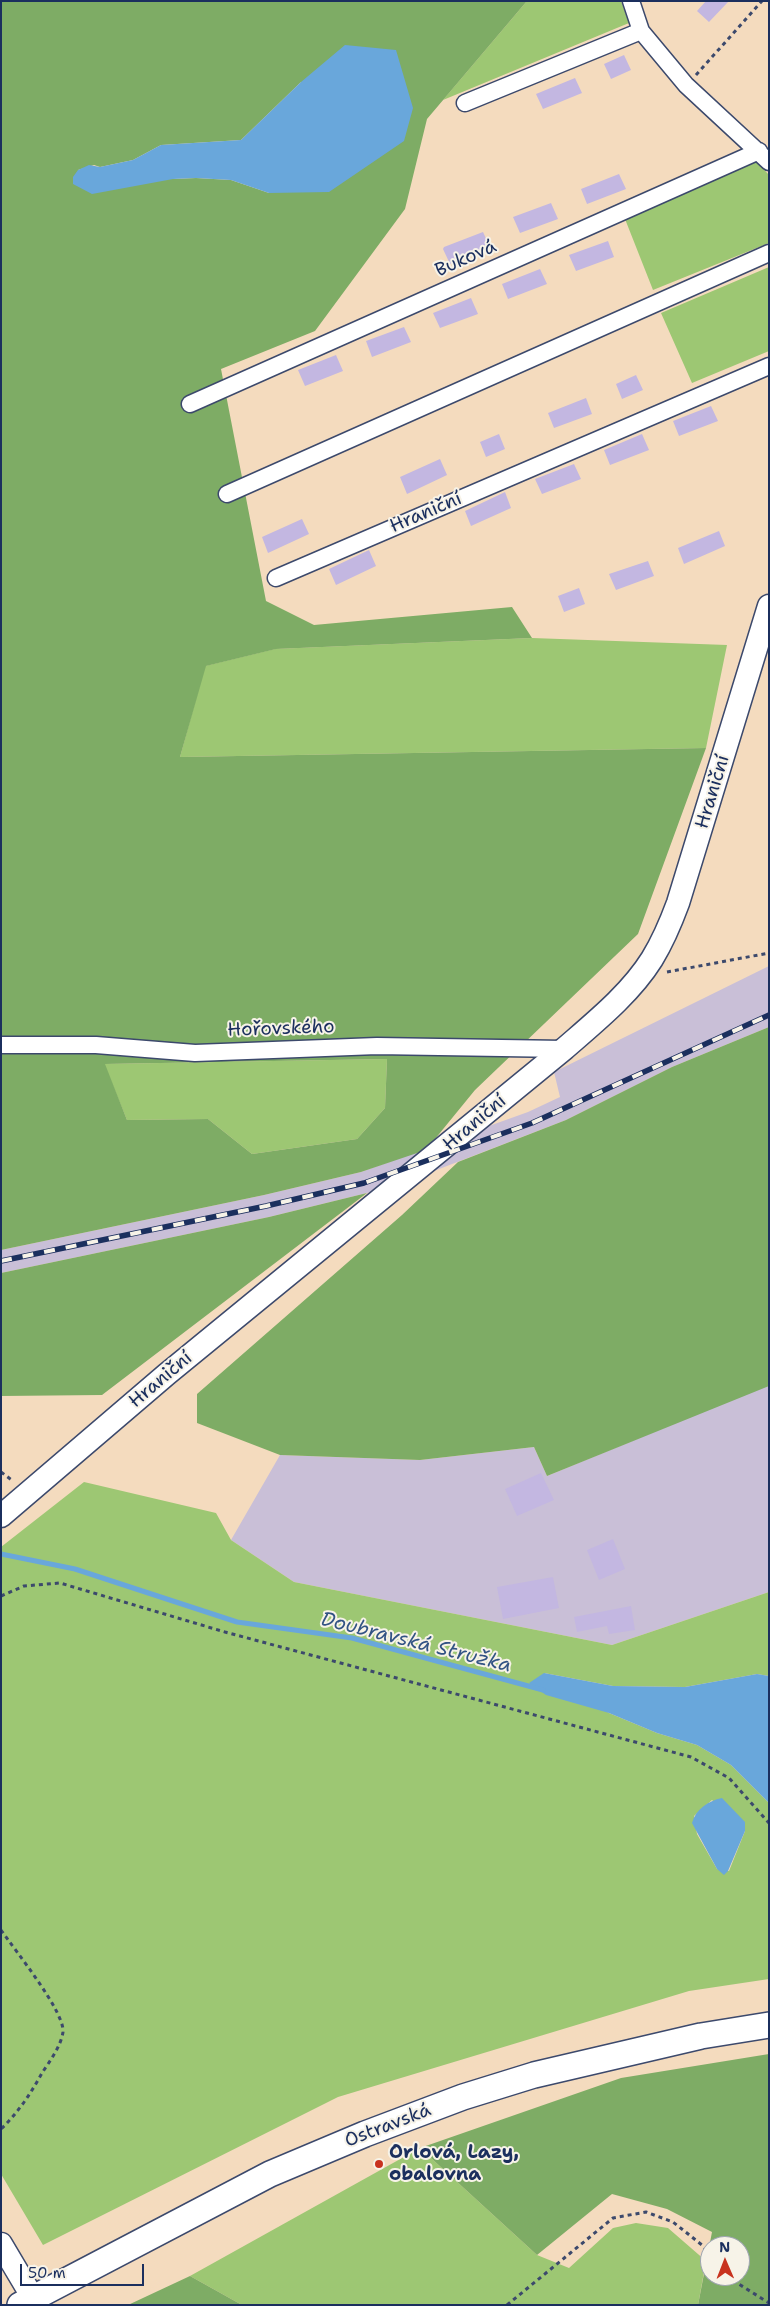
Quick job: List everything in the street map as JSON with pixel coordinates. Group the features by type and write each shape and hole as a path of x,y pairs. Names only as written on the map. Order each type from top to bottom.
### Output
{"main road":[{"name":"Hraniční","path":"1,1516 160,1381 564,1049 606,1012 639,977 661,943 678,903 769,606"},
{"name":"Ostravská","path":"26,2301 270,2174 463,2096 543,2073 701,2036 769,2025"},
{"path":"1,2244 26,2301"}],"street":[{"name":"Buková","path":"190,404 764,156 686,86 641,31 631,1"},
{"path":"465,103 641,31"},
{"path":"227,494 769,253"},
{"name":"Hraniční","path":"276,578 769,366"},
{"name":"Hořovského","path":"1,1045 96,1045 195,1052 377,1046 564,1049"}],"path":[{"path":"686,86 762,1"},
{"path":"639,977 769,954"},
{"path":"1,1596 24,1586 60,1584 234,1634 691,1757 729,1778 769,1823"},
{"path":"1,1930 57,2010 63,2030 57,2048 33,2088 13,2118 1,2129"},
{"path":"507,2305 613,2218 646,2212 674,2222 700,2243"},
{"path":"742,2286 769,2303"}],"shaded area":[{"path":"769,966 769,1027 672,1067 566,1120 434,1171 367,1193 269,1217 1,1273 1,1250 264,1195 361,1172 528,1112 560,1097 554,1072"},
{"path":"768,1385 769,1592 612,1645 294,1582 231,1540 280,1455 420,1460 534,1447 547,1476"}],"green space":[{"path":"1,1 527,1 427,119 405,209 315,331 221,369 266,601 314,625 512,607 532,638 276,649 206,666 180,757 706,748 638,934 475,1090 426,1150 361,1172 264,1195 1,1250","holes":["301,82 269,193 231,180 173,179 78,170 94,165 100,167 133,160 161,145 241,140","387,1059 385,1108 357,1139 252,1154 208,1119 127,1120 105,1064"]},
{"path":"527,1 621,1 629,23 443,100"},
{"path":"756,161 769,175 769,243 653,290 625,219"},
{"path":"769,267 769,351 692,383 661,313"},
{"path":"532,638 727,645 706,748 180,757 205,666 275,649"},
{"path":"769,1027 769,1386 547,1476 534,1447 420,1460 280,1455 197,1423 197,1394 402,1215 458,1162 566,1120 672,1067"},
{"path":"387,1059 385,1108 357,1139 252,1154 208,1119 127,1120 104,1064"},
{"path":"367,1193 102,1395 1,1396 1,1273 269,1217"},
{"path":"84,1482 216,1513 231,1540 294,1582 612,1645 769,1592 769,1676 757,1674 685,1687 613,1686 544,1673 609,1713 657,1733 697,1745 731,1765 769,1803 769,1979 689,1991 338,2097 43,2245 1,2174 1,1547","holes":["712,1800 745,1831 729,1871 717,1869 697,1834 694,1816"]},
{"path":"769,2054 769,2305 698,2305 702,2286 750,2286 750,2236 711,2236 712,2232 667,2209 612,2194 537,2255 420,2148 621,2078"},
{"path":"420,2148 537,2255 569,2268 613,2228 636,2223 668,2228 700,2256 701,2286 698,2305 242,2305 190,2276"},
{"path":"190,2276 242,2305 128,2305"}],"water":[{"path":"345,45 396,50 413,108 404,141 329,192 269,193 231,180 196,178 173,179 92,194 73,184 73,177 78,170 89,165 100,167 133,160 161,145 241,140 301,82"},
{"path":"544,1673 613,1686 685,1687 757,1674 769,1676 769,1803 731,1765 697,1745 657,1733 609,1713 546,1695 529,1683"},
{"path":"722,1798 745,1822 745,1831 728,1871 724,1875 717,1869 692,1823 696,1814 703,1806"}],"building":[{"path":"706,1 729,1 709,22 697,11"},
{"path":"624,55 631,70 611,79 604,64"},
{"path":"575,78 582,93 543,109 536,94"},
{"path":"619,174 626,189 587,204 581,189"},
{"path":"551,203 558,219 520,233 513,217"},
{"path":"483,232 490,247 450,264 443,249 444,247"},
{"path":"608,241 614,257 576,271 569,255"},
{"path":"540,269 547,284 508,299 502,284"},
{"path":"471,298 478,314 440,328 433,313"},
{"path":"404,327 411,342 372,357 366,341"},
{"path":"336,355 343,371 305,386 298,370"},
{"path":"636,375 643,390 622,399 616,384"},
{"path":"586,398 592,414 554,428 548,413"},
{"path":"711,406 718,421 679,436 673,421"},
{"path":"499,434 505,449 486,457 480,442"},
{"path":"642,434 649,450 610,465 604,450"},
{"path":"440,459 447,475 407,494 400,477"},
{"path":"574,464 581,479 542,494 535,479"},
{"path":"505,492 511,508 471,526 465,511"},
{"path":"302,519 309,534 268,553 262,537"},
{"path":"719,531 725,546 684,564 678,548"},
{"path":"369,550 376,566 336,585 329,569"},
{"path":"648,561 654,576 616,590 609,574"},
{"path":"579,588 585,604 564,612 558,596"},
{"path":"541,1473 554,1500 517,1516 505,1489"},
{"path":"613,1539 625,1569 599,1580 587,1550"},
{"path":"553,1577 559,1608 503,1619 497,1587"},
{"path":"631,1606 635,1630 609,1634 607,1626 577,1632 574,1617"}],"waterway":[{"name":"Doubravská Stružka","path":"1,1554 75,1569 237,1622 352,1638 543,1690"}],"railway":[{"path":"1,1261 266,1206 364,1183 532,1123 769,1015"}],"place":[{"name":"Orlová, Lazy, obalovna","path":"379,2164"}]}
